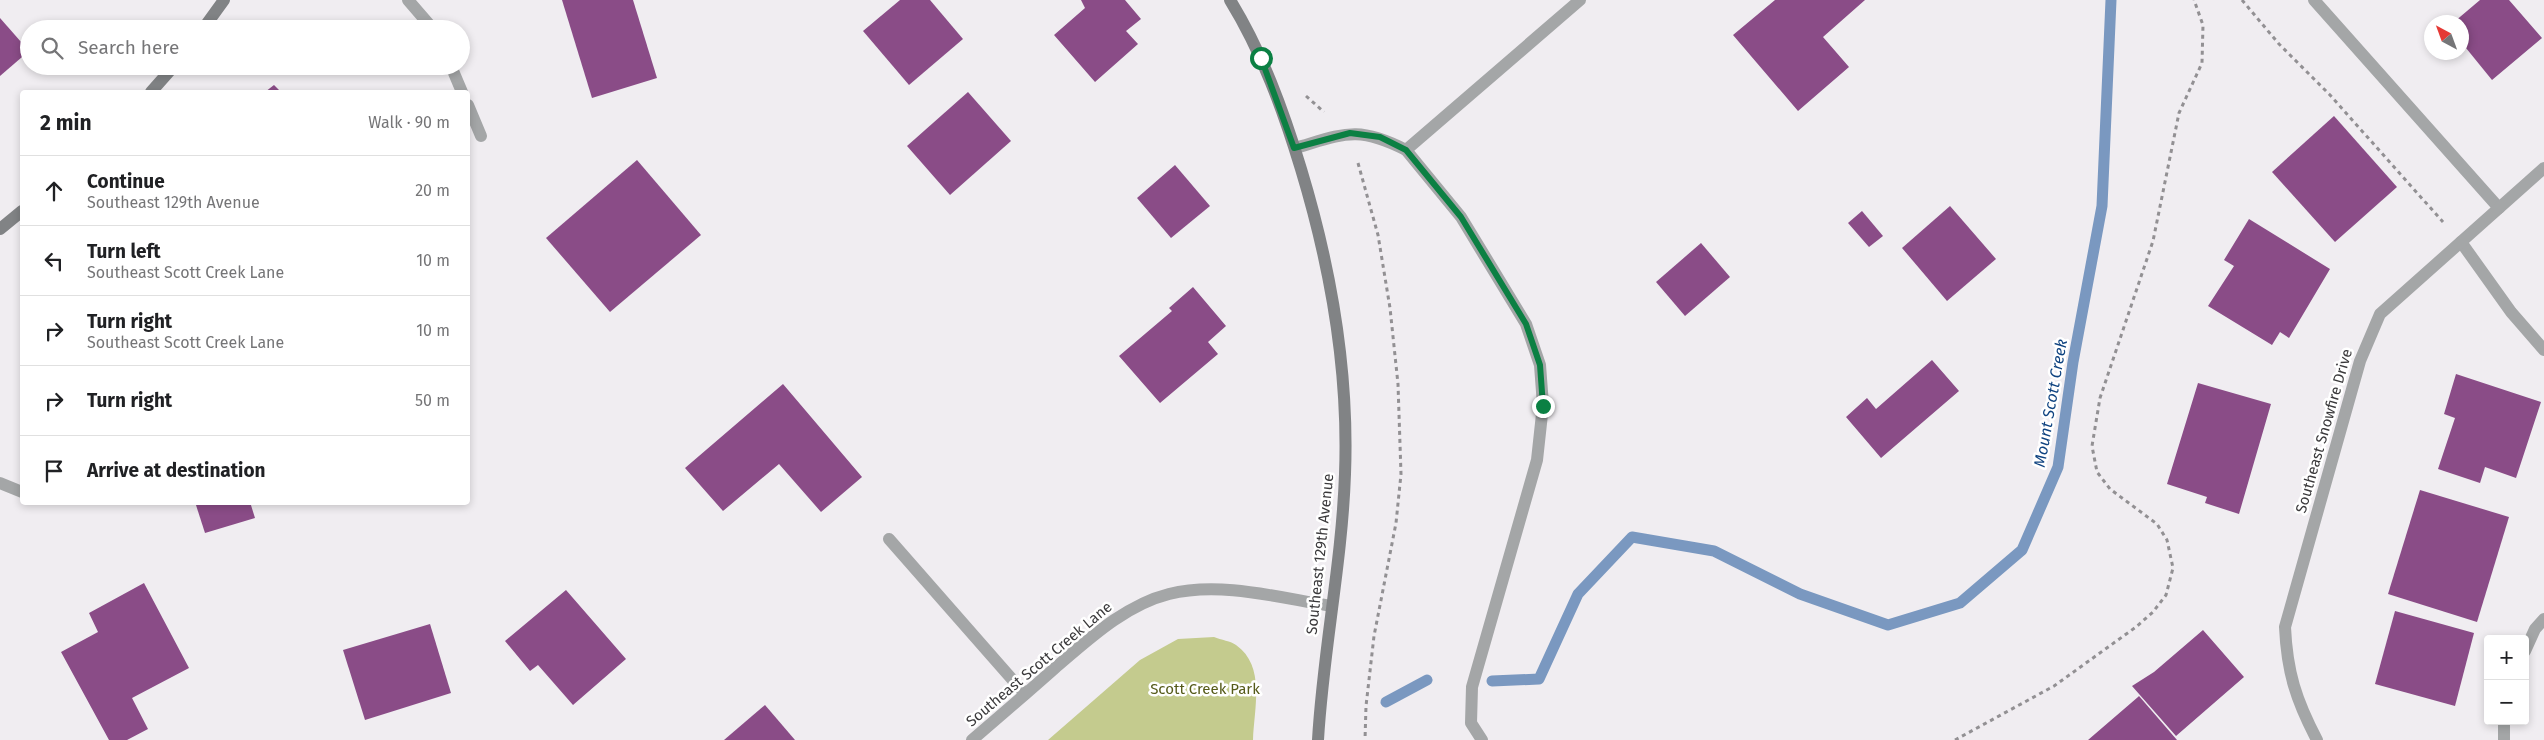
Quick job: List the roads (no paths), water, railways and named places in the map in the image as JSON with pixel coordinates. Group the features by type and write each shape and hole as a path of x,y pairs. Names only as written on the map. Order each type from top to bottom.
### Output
{"main road":[{"path":"210,20 224,0"},
{"name":"Southeast 129th Avenue","path":"1230,0 1261,58 1294,148 1324,250 1339,339 1346,438 1341,534 1331,606 1318,740"},
{"path":"153,90 166,75"},
{"path":"0,229 20,213"}],"street":[{"path":"408,0 425,20"},
{"path":"1406,150 1580,0"},
{"path":"2314,0 2498,208"},
{"path":"455,75 461,90"},
{"path":"470,110 481,136"},
{"path":"1294,148 1350,133 1380,137 1406,150 1461,217 1526,324 1540,365 1543,406 1537,460 1472,687 1471,723 1482,740"},
{"name":"Southeast Snowfire Drive","path":"2317,740 2293,688 2286,651 2285,627 2360,361 2380,314 2544,168"},
{"path":"2461,242 2511,312 2544,350"},
{"path":"0,484 20,491"},
{"path":"889,539 1025,694"},
{"name":"Southeast Scott Creek Lane","path":"972,740 1087,641 1122,615 1145,602 1170,594 1227,591 1331,606"},
{"path":"2529,643 2535,630 2544,619"},
{"path":"2504,725 2504,740"}],"waterway":[{"name":"Mount Scott Creek","path":"1492,681 1539,679 1578,594 1632,537 1714,551 1800,594 1888,625 1960,603 2022,550 2058,467 2073,362 2102,206 2111,0"},
{"name":"Mount Scott Creek","path":"1386,702 1427,680"}],"park label":[{"name":"Scott Creek Park","path":"1205,689"}]}
